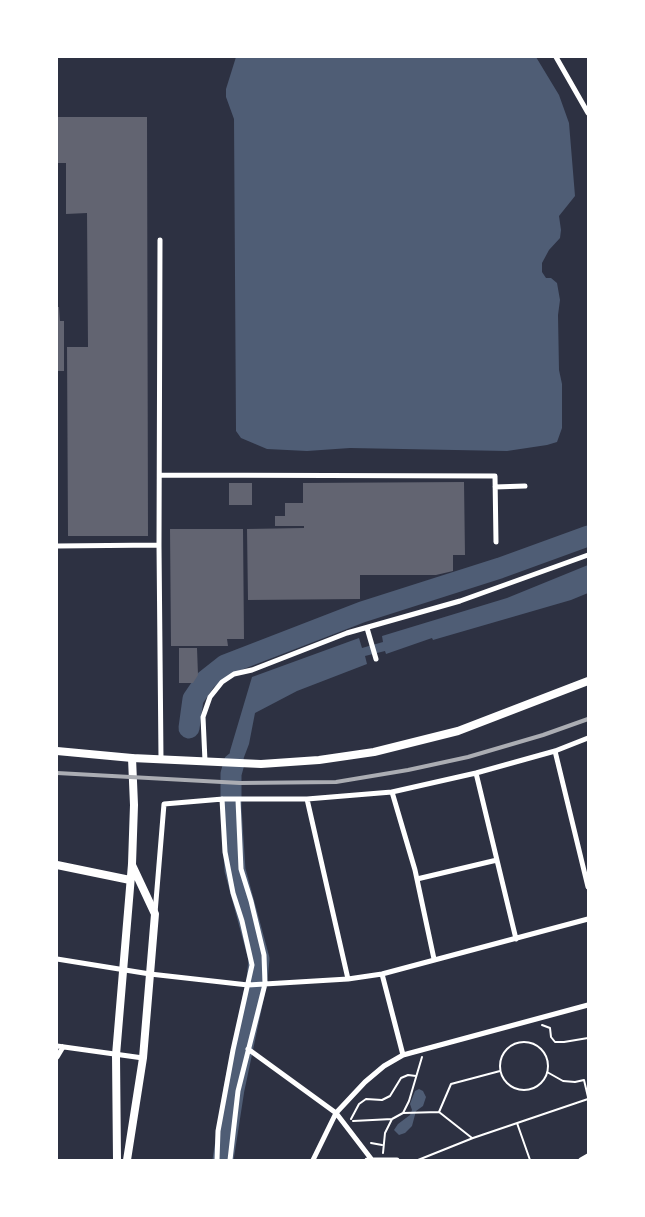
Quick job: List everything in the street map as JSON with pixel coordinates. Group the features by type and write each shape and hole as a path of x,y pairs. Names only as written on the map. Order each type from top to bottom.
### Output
{"main road":[{"path":"57,751 132,758 261,764 319,760 374,752 448,734 588,681"},
{"path":"117,1160 116,1055 132,864 134,805 132,758"},
{"path":"127,1160 143,1058 155,914 132,864"},
{"path":"57,865 130,880"}],"street":[{"path":"556,57 588,113"},
{"path":"160,240 161,759"},
{"path":"160,475 495,476 496,542"},
{"path":"495,487 525,486"},
{"path":"57,546 159,545"},
{"path":"205,761 203,717 210,697 222,682 234,674 252,670 347,633 460,601 588,555"},
{"path":"367,628 376,659"},
{"path":"155,914 164,804 223,800 307,799 392,792 477,773 555,751 588,738"},
{"path":"555,751 588,887"},
{"path":"477,773 516,939"},
{"path":"392,792 417,879 434,959"},
{"path":"307,799 348,979"},
{"path":"217,1160 218,1131 252,965 227,862 223,800"},
{"path":"231,1160 238,1091 265,984 264,956 241,868 237,800"},
{"path":"417,879 497,860"},
{"path":"57,959 150,974 248,985 348,979 382,974 588,920"},
{"path":"382,974 403,1055"},
{"path":"313,1160 336,1113 365,1082 384,1066 403,1055 588,1005"},
{"path":"57,1057 60,1046 143,1058"},
{"path":"248,1050 336,1113 372,1160"},
{"path":"581,1160 588,1156"},
{"path":"367,1160 396,1160"}],"path":[{"path":"539,1017 543,1026 550,1028 551,1037 555,1042 588,1038"},
{"path":"526,1043 537,1047 548,1062 547,1072 535,1088 517,1089 507,1082 501,1071 502,1059 514,1045 526,1043"},
{"path":"403,1113 425,1049"},
{"path":"440,1112 451,1084 501,1071"},
{"path":"418,1160 473,1138 588,1098 584,1080 563,1081 547,1072"},
{"path":"354,1129 350,1121 353,1112 366,1099 382,1100 397,1091 396,1084 401,1078 408,1075 416,1076"},
{"path":"350,1121 392,1119 403,1113 440,1112 473,1138"},
{"path":"383,1160 382,1145 392,1119"},
{"path":"517,1124 530,1160"},
{"path":"368,1141 373,1145 382,1145"}],"water":[{"path":"236,57 536,57 559,95 569,123 575,196 559,216 560,238 549,250 542,263 542,272 546,278 551,278 557,283 560,300 558,315 562,428 557,442 507,451 350,448 307,451 267,449 241,438 236,431 234,119 226,97 226,89"},
{"path":"588,565 588,593 433,640 432,638 386,654 385,651 365,656 367,664 297,691 255,713 249,744 238,773 235,790 225,790 230,751 252,677 359,638 362,648 383,642 382,636 507,598"},
{"path":"419,1089 426,1097 423,1106 416,1111 412,1126 399,1135 394,1130 410,1115 412,1110 410,1104 415,1091"}],"building":[{"path":"57,117 147,117 148,536 68,536 67,347 88,347 87,213 66,214 66,163 57,163"},
{"path":"57,307 59,307 60,321 64,321 64,371 57,371"},
{"path":"464,482 465,555 453,555 453,571 436,575 360,575 360,599 248,600 247,529 304,528 304,526 275,526 275,516 285,516 285,503 303,503 303,483"},
{"path":"229,483 252,483 252,505 229,505"},
{"path":"170,529 243,529 244,639 227,639 228,646 171,646"},
{"path":"179,648 197,648 198,675 193,683 179,683"}],"waterway":[{"path":"189,728 193,699 206,680 225,665 362,612 500,568 588,536"},
{"path":"223,1160 259,959 235,870 231,808 231,774 234,763"}],"railway":[{"path":"57,773 240,783 336,782 468,757 588,719"}]}
